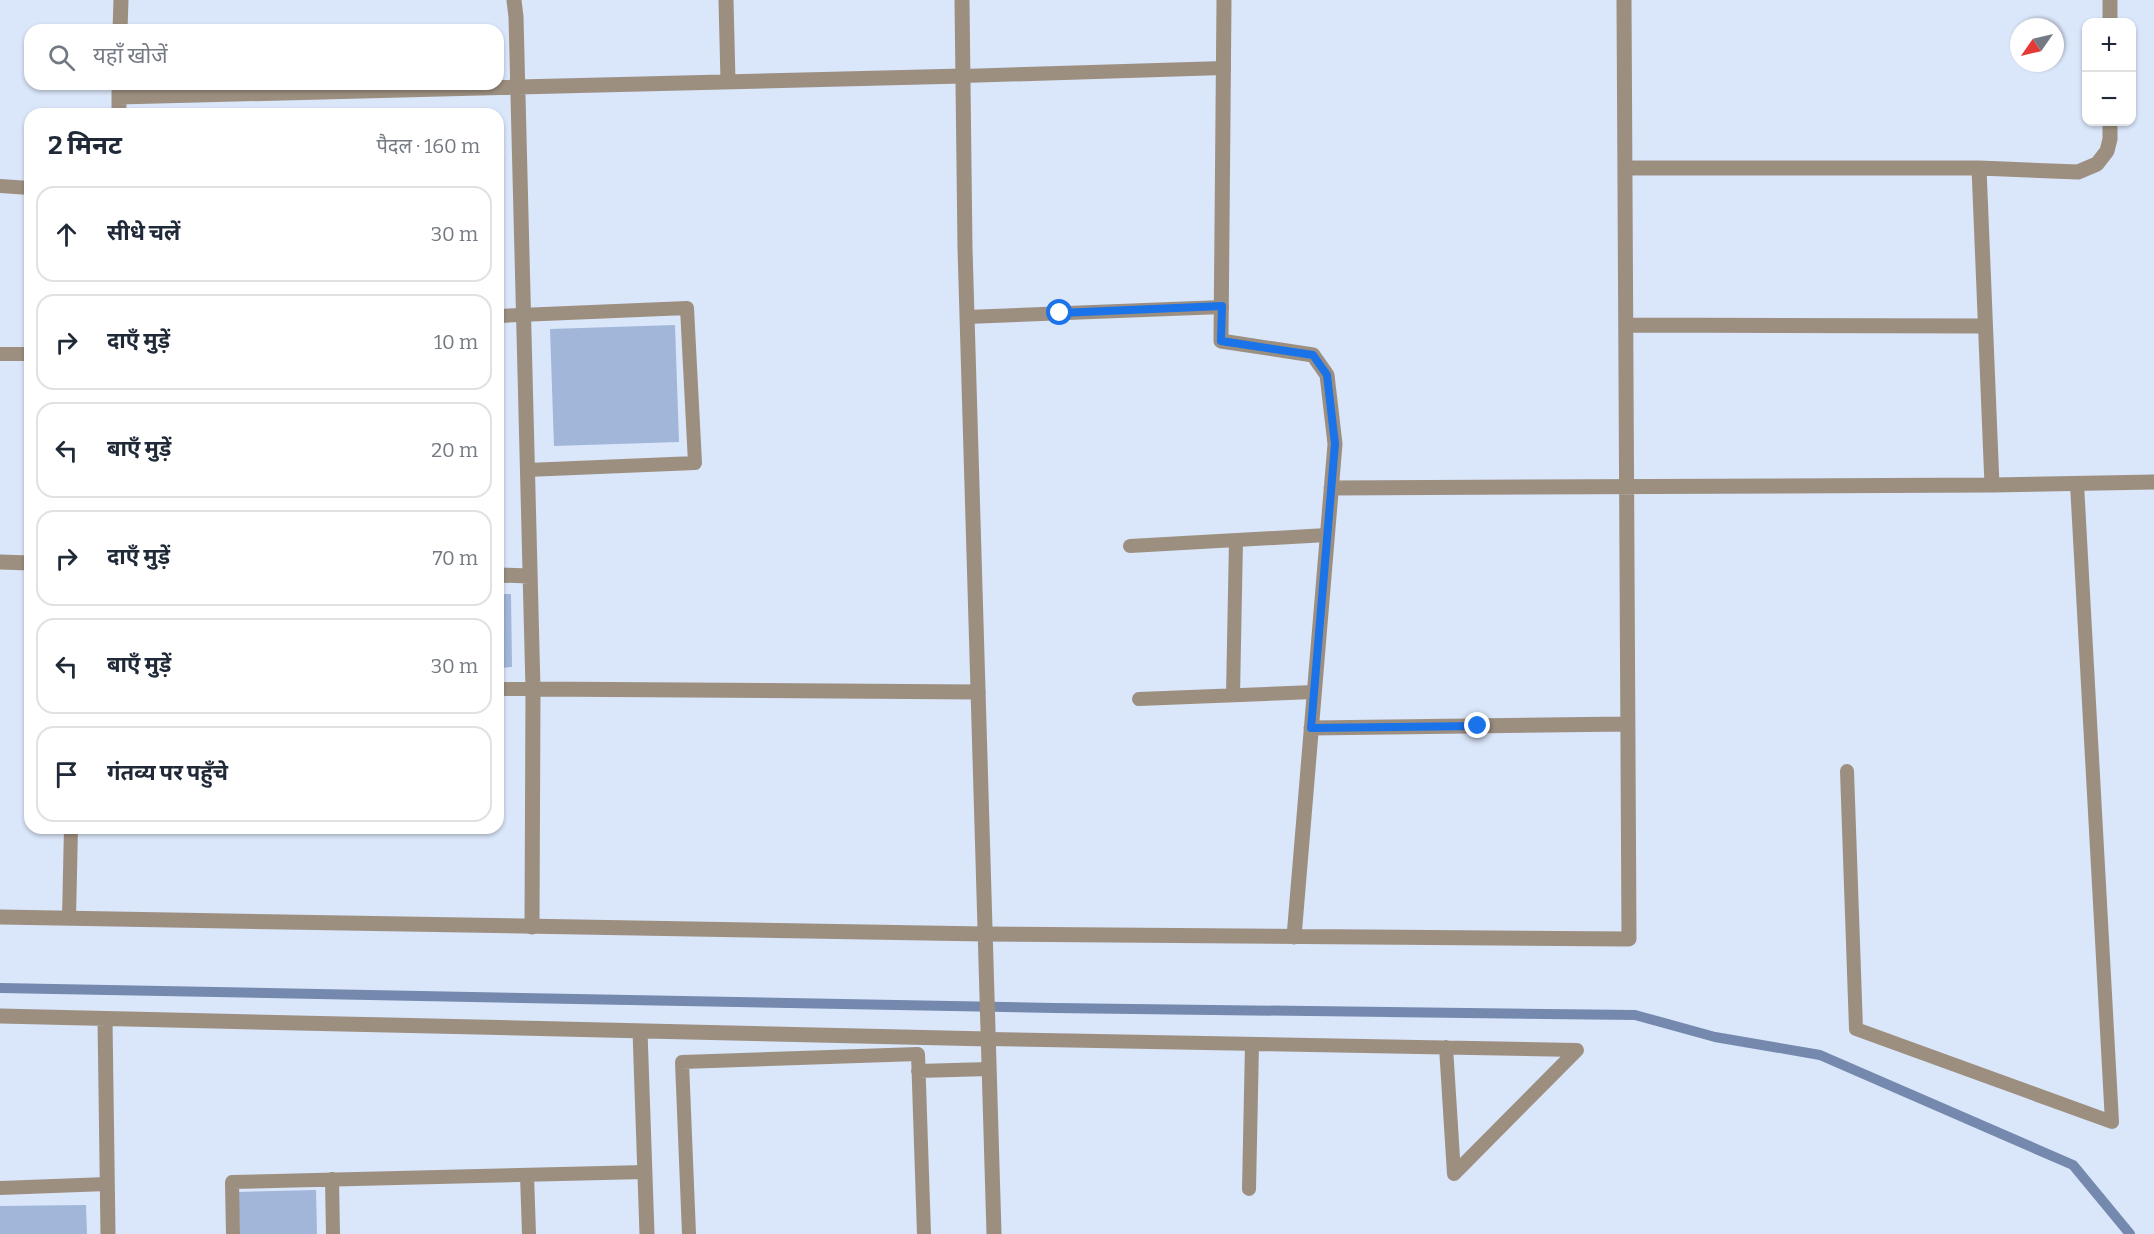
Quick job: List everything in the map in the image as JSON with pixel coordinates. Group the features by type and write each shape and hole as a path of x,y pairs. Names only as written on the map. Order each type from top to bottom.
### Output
{"street":[{"path":"120,24 121,0"},
{"path":"514,0 533,689 532,927"},
{"path":"726,0 728,81"},
{"path":"962,0 967,317 994,1234"},
{"path":"1224,0 1221,341 1313,355 1327,375 1335,444 1293,937"},
{"path":"0,917 985,934 1629,939 1624,0"},
{"path":"2110,0 2110,18"},
{"path":"504,87 963,76"},
{"path":"118,108 119,90"},
{"path":"1626,168 1979,168 2078,172 2097,164 2107,151 2110,126"},
{"path":"1979,168 1992,485"},
{"path":"1626,325 1985,326"},
{"path":"1330,488 1626,488 2154,482"},
{"path":"0,562 24,562"},
{"path":"504,575 530,576"},
{"path":"533,689 978,692"},
{"path":"1311,728 1628,724"},
{"path":"0,1016 989,1039"},
{"path":"105,1019 108,1234"},
{"path":"640,1031 647,1234"}],"lane":[{"path":"963,76 1224,68"},
{"path":"0,186 24,188"},
{"path":"967,317 1222,306"},
{"path":"504,316 687,308 695,462 528,470"},
{"path":"0,354 24,354"},
{"path":"1847,771 1856,1029 2112,1122 2077,484"},
{"path":"1130,546 1327,535"},
{"path":"1233,695 1236,540"},
{"path":"504,688 533,689"},
{"path":"1139,699 1314,692"},
{"path":"69,918 71,834"},
{"path":"989,1039 1458,1047 1576,1050 1454,1174 1446,1047"},
{"path":"1249,1189 1252,1044"},
{"path":"689,1234 682,1062 918,1054 924,1234"},
{"path":"918,1071 989,1069"},
{"path":"233,1234 232,1182 645,1172"},
{"path":"527,1174 529,1234"},
{"path":"332,1179 333,1234"},
{"path":"0,1188 107,1184"}],"shaded area":[{"path":"675,325 679,442 554,446 550,329"},
{"path":"504,594 511,594 512,667 504,668"},
{"path":"316,1190 317,1234 240,1234 238,1192"},
{"path":"86,1205 87,1234 0,1234 0,1206"}],"waterway":[{"path":"0,988 1054,1008 1635,1015 1715,1037 1820,1055 2073,1165 2130,1234"}],"route":[{"path":"1060,313 1222,306 1221,341 1313,355 1327,375 1335,444 1311,728 1478,726"}]}
